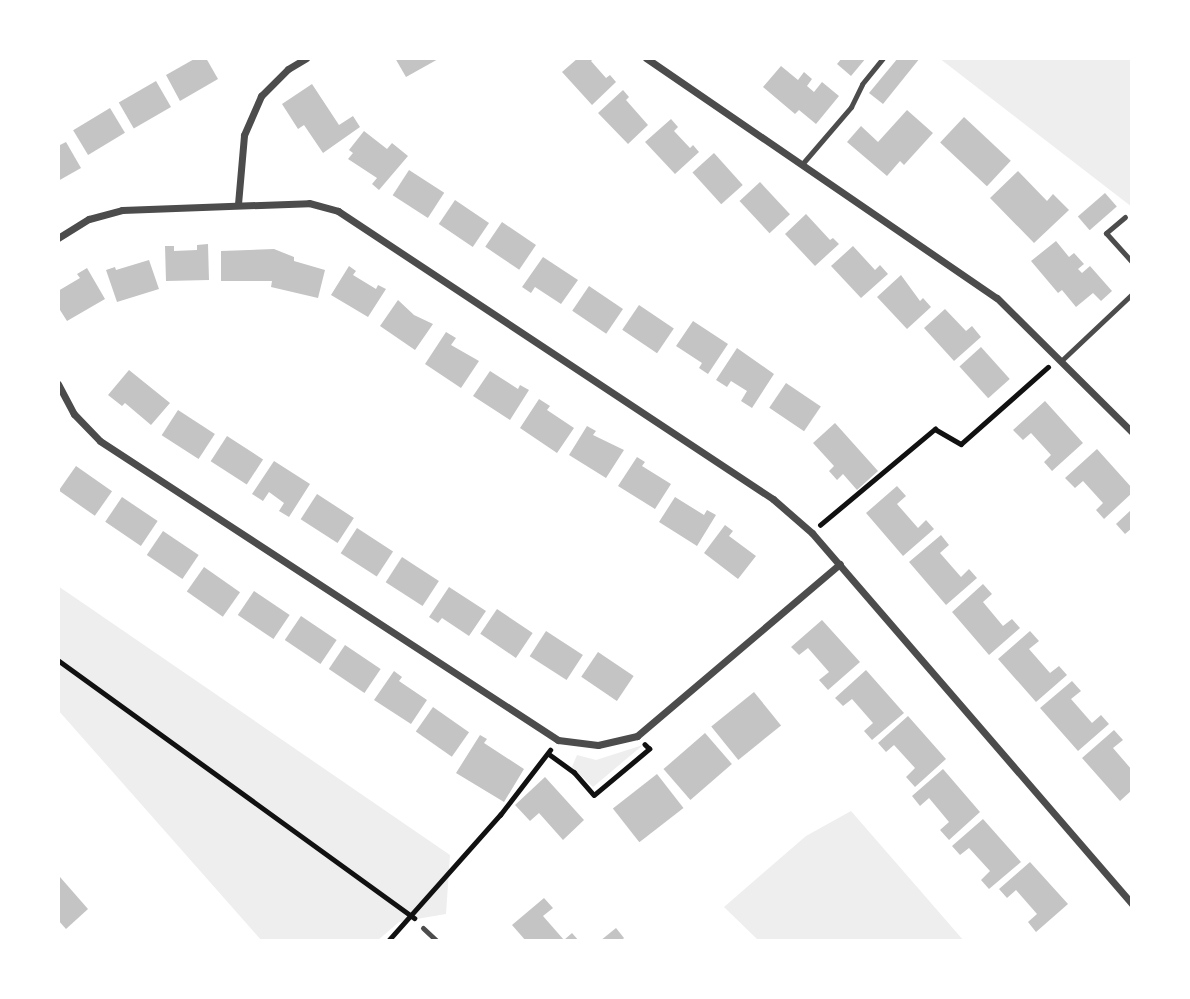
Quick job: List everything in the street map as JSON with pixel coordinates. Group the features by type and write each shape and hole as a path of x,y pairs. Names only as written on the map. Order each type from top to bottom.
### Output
{"street":[{"path":"238,204 244,135 261,96 288,69 306,58"},
{"path":"646,58 998,298 1132,432"},
{"path":"58,238 89,219 122,209 309,203 338,211 773,499 812,533 1132,904"},
{"path":"58,384 74,414 100,441 558,740 598,745 637,736 840,564"}],"lane":[{"path":"803,163 851,107 862,84 883,58"},
{"path":"1125,217 1106,233 1132,262"},
{"path":"1060,359 1132,293"},
{"path":"423,928 437,941"}],"path":[{"path":"812,533 934,429 961,444 1060,359"},
{"path":"58,660 412,916 423,928"},
{"path":"548,753 573,772 594,795 649,749 637,736"},
{"path":"388,941 412,916 558,740"}],"shaded area":[{"path":"939,58 1132,58 1132,207"},
{"path":"58,586 450,855 446,914 399,922 377,941 262,941 58,710"},
{"path":"643,745 593,787 572,767 577,755 596,760"},
{"path":"851,811 964,941 759,941 724,907 806,836"}],"building":[{"path":"196,58 206,58 218,79 180,101 166,75"},
{"path":"395,58 440,58 406,77"},
{"path":"578,58 595,58 591,61 606,78 610,75 616,82 592,105 562,72"},
{"path":"842,58 866,58 851,76 837,64"},
{"path":"898,58 920,58 883,104 869,93"},
{"path":"781,66 798,80 804,72 812,79 807,86 814,92 822,82 839,96 816,124 799,110 795,114 763,87"},
{"path":"156,81 171,107 134,128 119,102"},
{"path":"312,84 339,125 353,116 360,127 323,153 304,125 298,129 282,104"},
{"path":"623,90 629,97 626,100 648,125 628,144 598,113"},
{"path":"110,108 125,133 88,155 73,130"},
{"path":"907,110 933,133 904,165 900,161 887,176 847,142 861,126 878,142"},
{"path":"964,117 1011,161 987,186 940,143"},
{"path":"671,119 678,127 674,131 690,148 693,145 699,152 675,174 645,142"},
{"path":"364,131 387,149 392,143 408,156 379,190 372,184 377,178 348,159 353,153 349,150"},
{"path":"66,142 81,168 58,181 58,146"},
{"path":"714,153 743,185 721,204 692,172"},
{"path":"409,170 444,193 428,218 393,195"},
{"path":"1018,171 1047,201 1053,194 1069,210 1034,243 990,198"},
{"path":"760,182 790,214 770,233 740,201"},
{"path":"1105,193 1117,207 1090,230 1078,217"},
{"path":"455,200 489,223 473,247 439,224"},
{"path":"806,214 830,240 833,238 839,244 815,266 785,234"},
{"path":"502,222 536,245 519,270 485,247"},
{"path":"1056,241 1069,257 1074,253 1084,264 1078,269 1082,273 1090,266 1112,291 1101,301 1093,293 1076,307 1062,290 1058,293 1031,261"},
{"path":"208,244 209,280 166,281 165,246 174,246 174,251 197,250 197,245"},
{"path":"853,246 875,270 880,265 888,274 861,298 831,266"},
{"path":"274,249 294,257 294,261 325,270 318,298 271,287 272,281 221,281 221,251"},
{"path":"543,257 578,280 561,304 535,287 531,293 522,287"},
{"path":"149,260 159,289 117,302 106,270 115,267 116,270"},
{"path":"349,266 356,271 353,275 376,289 378,285 386,289 368,317 331,295"},
{"path":"87,268 105,299 67,321 60,310 58,312 58,291 80,278 77,274"},
{"path":"901,275 920,301 923,298 931,307 907,329 877,297"},
{"path":"589,286 623,309 606,334 572,311"},
{"path":"398,300 414,315 433,324 415,350 380,326"},
{"path":"639,305 674,328 657,353 622,330"},
{"path":"945,309 966,331 972,326 981,337 954,361 924,328"},
{"path":"693,321 728,344 708,374 699,368 702,363 676,346"},
{"path":"446,332 456,338 451,345 479,361 461,388 425,364"},
{"path":"981,347 1010,379 988,398 959,366"},
{"path":"737,348 774,374 752,408 741,401 747,391 731,381 727,387 716,380"},
{"path":"129,370 170,403 151,425 125,403 122,406 108,395"},
{"path":"490,371 518,389 520,385 529,390 510,420 473,396"},
{"path":"786,383 821,406 804,431 769,408"},
{"path":"539,399 550,406 547,410 574,428 557,453 520,428"},
{"path":"1045,401 1083,443 1052,471 1044,462 1051,455 1031,433 1023,440 1013,430"},
{"path":"178,410 215,434 199,459 162,435"},
{"path":"835,423 878,471 857,490 843,474 837,480 829,471 834,466 813,443"},
{"path":"587,426 596,431 593,435 624,450 606,478 569,455"},
{"path":"227,436 263,459 247,485 211,461"},
{"path":"1097,449 1132,488 1132,493 1104,519 1096,510 1103,503 1083,481 1075,488 1065,478"},
{"path":"637,457 645,462 642,466 671,484 655,509 618,486"},
{"path":"274,461 310,484 289,517 279,511 284,503 269,492 263,501 252,494"},
{"path":"76,466 112,491 95,516 59,491"},
{"path":"897,486 906,496 897,504 918,528 926,520 934,529 903,556 866,513"},
{"path":"317,494 354,518 338,543 301,519"},
{"path":"122,497 158,521 141,546 105,522"},
{"path":"675,497 704,515 707,510 716,515 697,546 659,522"},
{"path":"1132,509 1132,528 1125,534 1116,524"},
{"path":"725,525 733,531 729,536 756,556 738,579 704,553"},
{"path":"357,528 393,551 377,577 341,553"},
{"path":"163,531 199,555 182,579 147,555"},
{"path":"941,535 949,545 940,553 961,577 969,569 977,578 946,605 909,562"},
{"path":"402,557 439,581 423,606 386,582"},
{"path":"204,567 240,592 223,617 187,592"},
{"path":"983,584 992,594 983,602 1003,626 1012,619 1020,628 989,655 952,612"},
{"path":"449,587 486,611 469,636 442,618 438,623 429,617"},
{"path":"254,591 290,615 273,639 238,615"},
{"path":"497,609 533,633 516,658 480,634"},
{"path":"301,616 337,640 320,664 285,640"},
{"path":"822,620 860,662 828,690 819,680 829,672 808,648 799,655 791,647"},
{"path":"546,631 583,655 567,680 530,656"},
{"path":"1030,631 1039,641 1029,649 1050,673 1059,666 1067,675 1036,702 998,659"},
{"path":"345,645 381,669 364,693 329,669"},
{"path":"598,652 634,676 617,701 581,677"},
{"path":"866,670 904,713 872,740 864,731 873,723 852,699 843,706 835,698"},
{"path":"394,671 402,677 399,681 427,700 411,724 374,700"},
{"path":"1072,681 1081,691 1071,699 1092,723 1101,715 1109,724 1078,751 1040,708"},
{"path":"754,692 781,725 738,760 711,727"},
{"path":"433,707 469,732 452,757 416,732"},
{"path":"908,716 946,759 915,787 906,777 915,768 894,745 886,752 878,743"},
{"path":"1114,730 1123,740 1113,748 1132,770 1132,790 1120,801 1082,758"},
{"path":"705,733 732,764 690,800 663,769"},
{"path":"480,735 487,739 484,743 524,769 504,802 456,773"},
{"path":"943,769 980,812 949,840 940,830 949,822 929,798 920,806 912,796"},
{"path":"657,774 683,808 639,842 613,808"},
{"path":"545,777 584,820 563,840 539,813 530,821 515,805"},
{"path":"983,819 1021,862 989,889 981,880 990,871 969,848 960,855 952,846"},
{"path":"1030,862 1068,904 1036,932 1028,922 1037,914 1016,890 1007,898 999,889"},
{"path":"60,877 88,909 66,929 58,920"},
{"path":"544,898 553,908 543,916 564,940 572,933 579,941 526,941 512,925"},
{"path":"616,928 624,938 621,941 600,941"}]}
